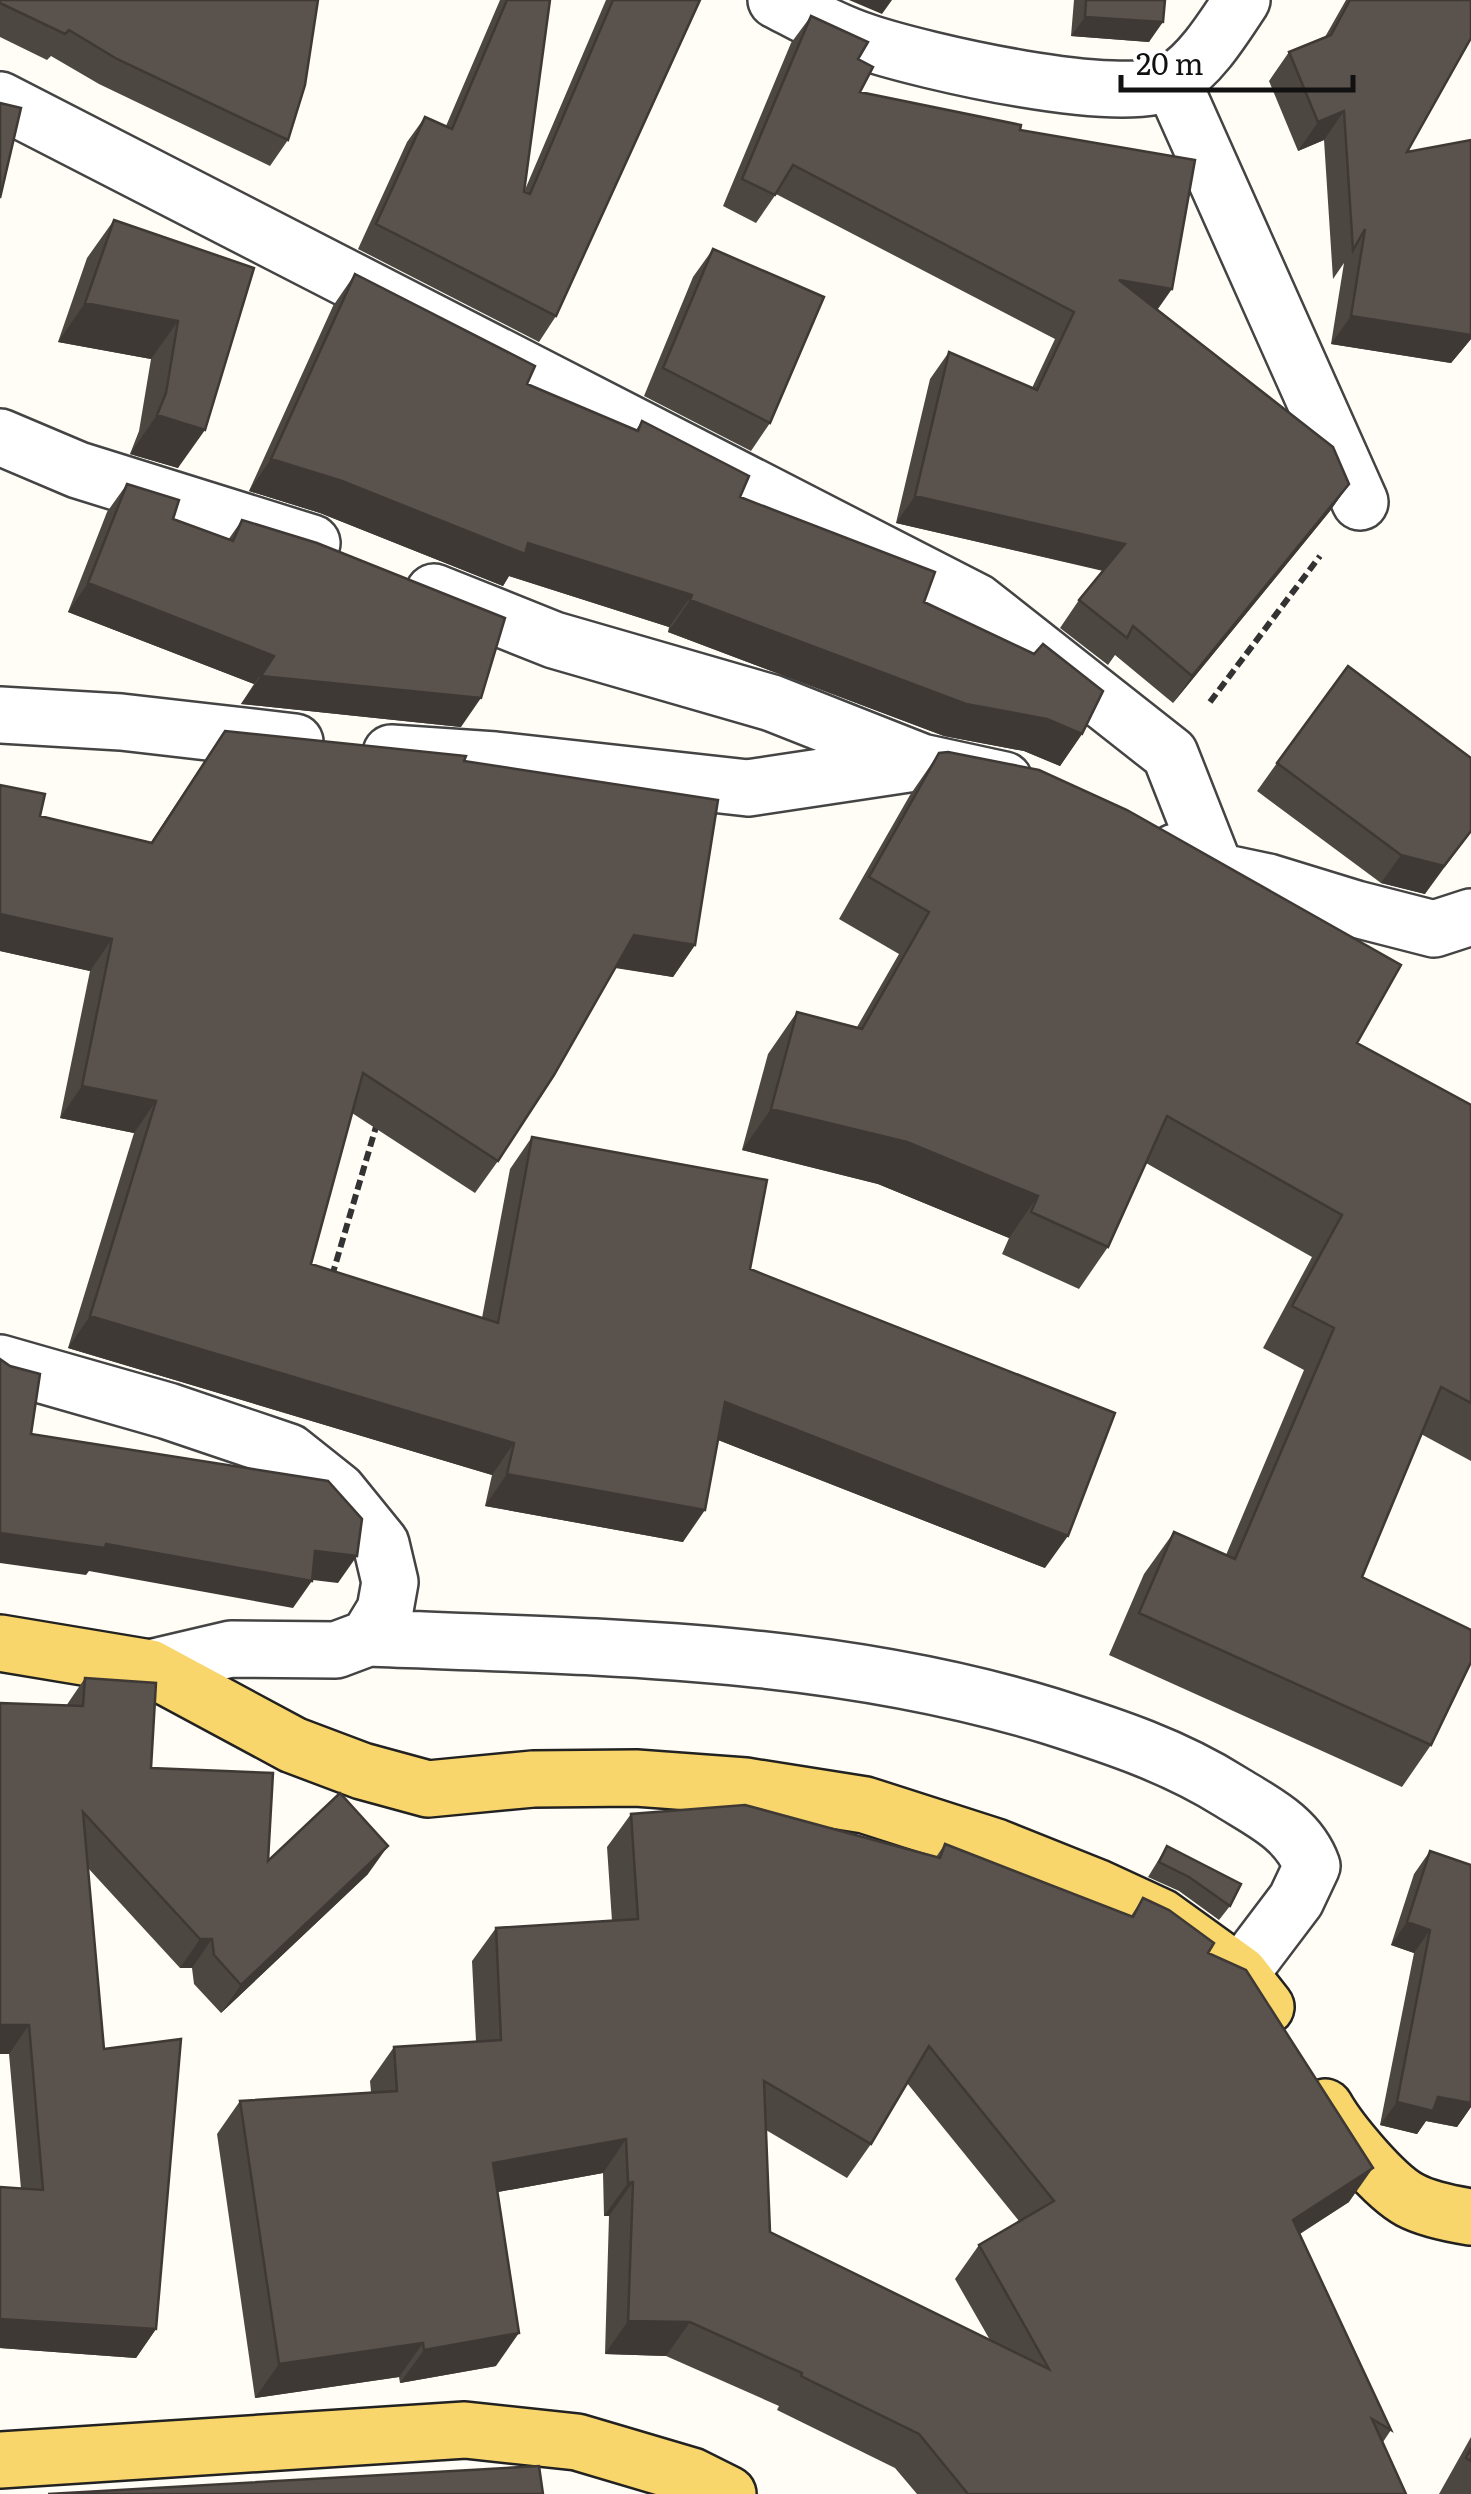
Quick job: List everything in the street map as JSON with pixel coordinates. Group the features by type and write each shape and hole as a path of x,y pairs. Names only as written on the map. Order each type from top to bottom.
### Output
{"main road":[{"path":"0,1643 150,1668 293,1745 362,1771 428,1789 533,1778 636,1778 745,1786 866,1806 996,1847 1096,1886 1161,1917 1240,1974 1274,2017 1334,2124 1384,2177 1408,2199 1471,2217"},
{"path":"0,2460 465,2430 576,2442 692,2476 728,2494"}],"street":[{"path":"776,0 862,41 923,60 1102,90 1134,90 1172,81 1214,43 1242,0"},
{"path":"1172,81 1360,502"},
{"path":"0,100 977,602 1170,754 1216,871"},
{"path":"0,437 78,470 308,542 554,640 772,703 921,762 1020,782 1055,798"},
{"path":"0,715 121,722 748,788 921,762"},
{"path":"1126,830 1216,871 1268,882 1356,910 1434,928 1471,918"},
{"path":"0,1363 168,1411 289,1452 338,1491 381,1544 390,1582 384,1610 368,1638"},
{"path":"150,1668 231,1650 336,1650 368,1638 678,1650 745,1656 944,1686 1128,1740 1196,1770 1285,1826 1305,1847 1312,1866 1296,1900 1240,1974"}],"path":[{"path":"1170,754 1360,502"},
{"path":"331,1278 378,1119"}],"building":[{"path":"0,0 318,0 305,85 288,140 117,59 69,30 65,34"},
{"path":"507,0 550,0 524,192 530,194 613,0 700,0 556,316 376,224 425,117 452,129"},
{"path":"1086,0 1165,0 1163,22 1085,17"},
{"path":"1350,0 1471,0 1471,38 1407,152 1471,140 1471,335 1351,316 1365,229 1353,250 1344,111 1318,122 1289,52 1331,35"},
{"path":"811,16 868,42 858,59 873,67 860,92 1021,125 1020,130 1195,160 1172,289 1119,280 1333,447 1349,484 1192,676 1133,626 1127,638 1079,600 1125,544 915,496 949,352 1037,390 1074,312 793,165 775,195 742,179"},
{"path":"0,103 21,108 0,198"},
{"path":"114,220 254,268 205,430 157,415 166,393 178,321 85,303"},
{"path":"713,249 824,297 770,423 663,368"},
{"path":"355,274 535,366 527,384 638,431 642,421 749,476 740,497 935,572 924,602 1034,654 1043,644 1103,691 1082,734 1047,719 966,704 690,600 692,595 528,543 525,554 342,481 271,459"},
{"path":"127,484 179,500 173,519 233,541 242,520 317,543 505,618 481,698 261,676 274,656 88,583"},
{"path":"1348,666 1471,758 1471,831 1444,866 1401,855 1277,763"},
{"path":"225,731 466,756 464,761 718,800 695,945 634,935 554,1075 498,1161 363,1073 311,1264 498,1323 532,1137 767,1180 750,1269 1115,1413 1068,1536 725,1402 705,1510 507,1474 514,1443 90,1316 156,1101 82,1086 112,939 0,914 0,785 45,794 40,816 152,843"},
{"path":"939,753 1039,770 1127,810 1401,965 1357,1043 1471,1105 1471,1403 1441,1387 1362,1577 1471,1630 1471,1662 1431,1745 1139,1613 1174,1532 1235,1559 1334,1328 1292,1306 1342,1215 1167,1116 1108,1247 1031,1212 1038,1196 907,1142 771,1109 797,1012 862,1029 929,912 869,877"},
{"path":"0,1359 10,1366 40,1374 31,1434 328,1481 362,1519 357,1556 315,1551 312,1581 106,1544 105,1548 0,1533"},
{"path":"85,1678 156,1683 151,1768 273,1773 268,1861 340,1793 388,1846 241,1985 214,1955 212,1939 200,1939 83,1812 104,2049 181,2039 156,2329 0,2319 0,2187 43,2190 29,2025 0,2025 0,1703 83,1706"},
{"path":"745,1805 940,1858 945,1844 1133,1917 1143,1898 1169,1910 1214,1943 1208,1953 1246,1970 1373,2168 1293,2220 1391,2430 1372,2419 1406,2494 968,2494 919,2434 801,2376 802,2373 690,2322 628,2321 633,2182 628,2183 626,2139 493,2163 519,2333 424,2350 423,2343 279,2364 240,2101 397,2091 394,2047 501,2040 496,1928 638,1919 631,1814","holes":["929,2046 1054,2201 979,2245 1049,2369 770,2232 764,2081 871,2144"]},
{"path":"1167,1846 1241,1884 1230,1906 1189,1877 1159,1862"},
{"path":"1430,1851 1471,1865 1471,2103 1438,2097 1433,2111 1397,2102 1430,1930 1407,1922"},
{"path":"539,2466 543,2494 48,2494"}]}
